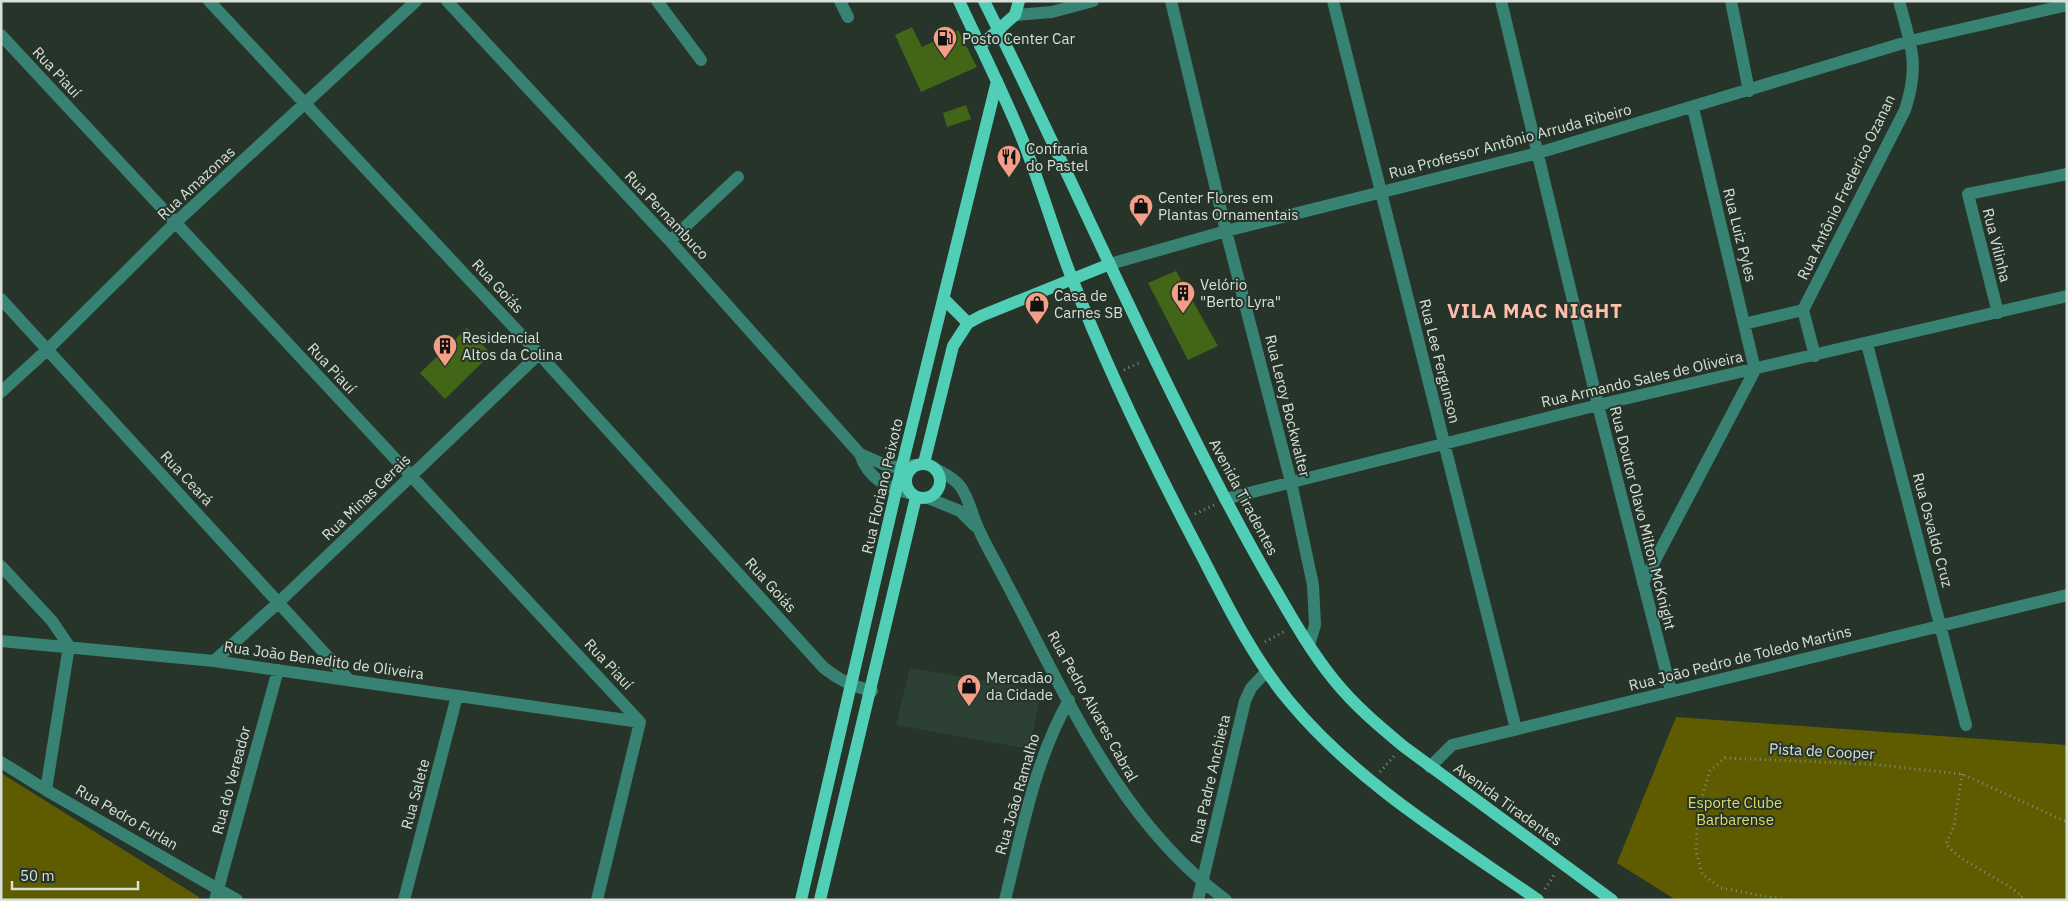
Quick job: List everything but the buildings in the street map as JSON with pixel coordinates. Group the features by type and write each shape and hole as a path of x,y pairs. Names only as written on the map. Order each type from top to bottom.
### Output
{"main road":[{"path":"959,1 1022,138 1071,278 1113,375 1183,520 1251,650 1266,672 1318,733 1372,781 1436,830 1538,900"},
{"name":"Avenida Tiradentes","path":"984,1 1153,356 1225,499 1295,625 1335,681 1371,718 1403,746 1612,900"},
{"path":"980,46 1015,15 1019,1"},
{"name":"Rua Floriano Peixoto","path":"920,466 945,300 997,81"},
{"name":"Rua Professor Antônio Arruda Ribeiro","path":"968,323 1071,278 1110,264"},
{"path":"945,300 968,323"},
{"name":"Rua Floriano Peixoto","path":"801,900 896,490 920,466 953,346 968,323"},
{"path":"820,900 919,496 906,478 911,468 920,466 939,474 940,485 938,491 919,496"}],"street":[{"name":"Rua Goiás","path":"209,1 539,354 823,666 838,679 852,686 872,690"},
{"name":"Rua Amazonas","path":"1,392 48,350 174,224 306,105 416,1"},
{"name":"Rua Pernambuco","path":"447,1 670,241 860,454 864,467 880,484 919,496"},
{"path":"657,1 701,60"},
{"path":"840,1 848,17"},
{"path":"1015,15 1052,12 1093,1"},
{"name":"Rua Leroy Bockwalter","path":"1171,1 1226,231 1291,482 1315,600 1315,625 1309,645"},
{"name":"Rua Lee Fergunson","path":"1334,1 1516,729"},
{"name":"Rua Doutor Olavo Milton McKnight","path":"1501,1 1598,405 1670,692"},
{"path":"1731,1 1749,91"},
{"name":"Rua Antônio Frederico Ozanan","path":"1803,310 1905,110 1912,87 1913,61 1910,41 1898,1"},
{"name":"Rua Professor Antônio Arruda Ribeiro","path":"1110,264 1226,231 1538,153 1910,41 2067,5"},
{"name":"Rua Piauí","path":"1,35 174,224 412,476 640,722"},
{"name":"Rua Luiz Pyles","path":"1692,108 1755,370"},
{"name":"Rua Vilinha","path":"1998,313 1968,194 2067,174"},
{"path":"670,241 738,177"},
{"name":"Rua Armando Sales de Oliveira","path":"1225,499 1598,405 2067,296"},
{"name":"Rua Ceará","path":"1,299 349,680"},
{"path":"1744,324 1803,310 1814,356"},
{"name":"Rua Osvaldo Cruz","path":"1867,344 1966,725"},
{"name":"Rua Minas Gerais","path":"214,661 279,602 539,354"},
{"path":"1643,583 1755,370"},
{"name":"Rua Pernambuco","path":"860,454 890,467 920,466"},
{"name":"Rua Pedro Alvares Cabral","path":"920,466 954,479 962,488 979,529 1069,700 1104,763 1127,799 1155,835 1202,882 1226,900"},
{"name":"Rua Pedro Alvares Cabral","path":"919,496 960,511 979,529"},
{"path":"1,566 52,621 69,646 46,790"},
{"name":"Rua João Pedro de Toledo Martins","path":"1430,767 1452,745 2067,595"},
{"name":"Rua João Benedito de Oliveira","path":"1,641 214,661 640,722"},
{"name":"Rua do Vereador","path":"217,894 278,670"},
{"name":"Rua Padre Anchieta","path":"1198,900 1245,701 1251,688 1266,672"},
{"name":"Rua Salete","path":"404,900 457,696"},
{"name":"Rua João Ramalho","path":"1005,900 1042,755 1069,700"},
{"path":"597,900 640,722"},
{"name":"Rua Pedro Furlan","path":"1,762 217,894 237,900"}],"path":[{"path":"1113,375 1153,356"},
{"path":"1183,520 1225,499"},
{"path":"1251,650 1295,625"},
{"path":"1372,781 1403,746"},
{"name":"Pista de Cooper","path":"1786,900 1721,888 1702,874 1696,851 1698,810 1710,771 1725,758 1869,764 1962,774 2067,822"},
{"path":"1962,774 1954,826 1946,844 1952,852 2008,884 2022,896 2019,900"},
{"path":"1538,900 1562,863"}],"shaded area":[{"name":"Mercadão da Cidade","path":"910,668 1042,690 1029,749 896,725"}],"green space":[{"name":"Esporte Clube Barbarense","path":"1676,717 2067,745 2067,900 1676,900 1617,863"},
{"path":"1,773 199,897 198,900 1,900"}],"place":[{"name":"Posto Center Car","path":"945,59"},
{"name":"Confraria do Pastel","path":"1009,178"},
{"name":"Center Flores em Plantas Ornamentais","path":"1141,227"},
{"name":"Velório \"Berto Lyra\"","path":"1183,314"},
{"name":"Casa de Carnes SB","path":"1037,325"},
{"name":"Residencial Altos da Colina","path":"445,367"},
{"name":"Mercadão da Cidade","path":"969,707"}],"district":[{"name":"VILA MAC NIGHT","path":"1535,310"}]}
